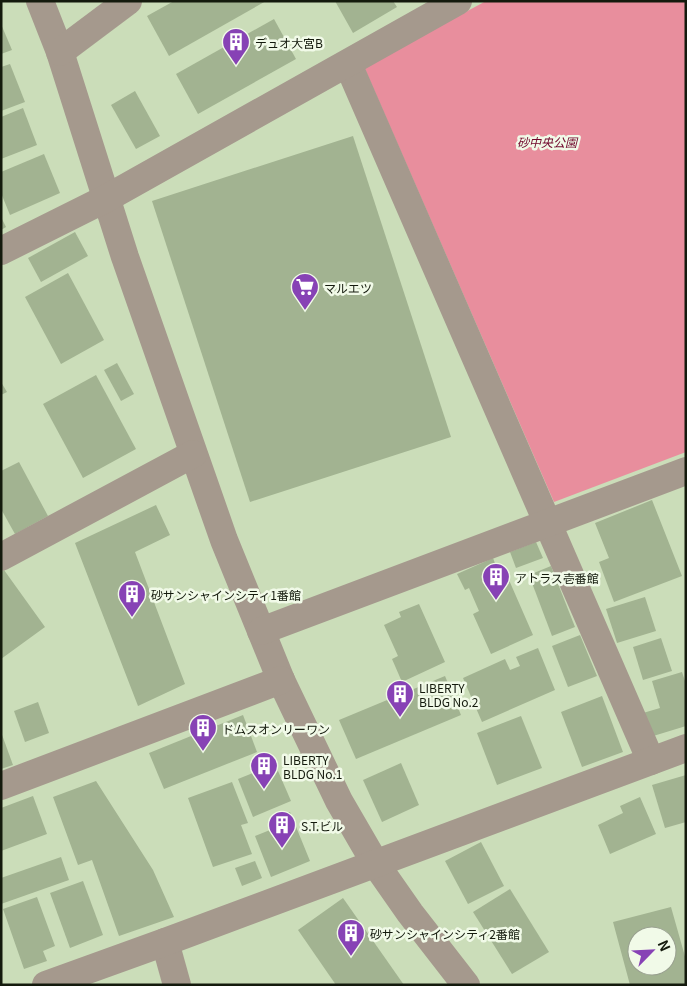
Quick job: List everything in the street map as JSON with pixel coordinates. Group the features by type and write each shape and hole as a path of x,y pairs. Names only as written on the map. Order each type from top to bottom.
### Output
{"street":[{"path":"40,1 60,52 107,198 224,540 281,680 339,801 375,862 410,913 466,985"},
{"path":"60,52 128,1"},
{"path":"1,251 107,198 458,1"},
{"path":"348,64 651,761"},
{"path":"1,557 194,454"},
{"path":"261,631 686,471"},
{"path":"1,786 281,680"},
{"path":"46,985 686,748"},
{"path":"165,942 177,985"}],"green space":[{"name":"砂中央公園","path":"486,1 686,1 686,452 554,502 364,67"}],"building":[{"path":"174,1 266,1 169,56 147,16"},
{"path":"335,1 393,1 397,7 353,33"},
{"name":"デュオ大宮B","path":"274,19 296,59 198,114 176,74"},
{"path":"1,24 12,50 1,54"},
{"path":"10,64 25,102 1,111 1,67"},
{"path":"135,91 160,136 136,149 111,105"},
{"path":"23,108 37,145 1,159 1,117"},
{"path":"353,136 451,437 250,502 152,201"},
{"path":"44,154 60,193 10,215 1,193 1,172"},
{"path":"1,217 6,227 1,230"},
{"path":"75,232 88,256 41,282 28,258"},
{"path":"68,273 104,340 61,364 25,297"},
{"path":"117,363 134,394 121,401 104,370"},
{"path":"96,375 136,449 83,478 43,404"},
{"path":"1,382 7,392 1,395"},
{"path":"19,462 48,516 15,534 1,509 1,471"},
{"path":"652,500 682,576 614,602 599,562 609,558 595,523"},
{"name":"砂サンシャインシティ1番館","path":"156,505 170,535 135,552 185,684 138,706 75,543"},
{"path":"536,542 543,558 516,568 510,552"},
{"name":"アトラス壱番館","path":"493,558 496,566 502,564 533,635 491,654 473,614 479,611 469,588 465,590 457,574"},
{"path":"551,566 575,627 552,636 529,575"},
{"path":"4,570 45,627 1,659 1,572"},
{"path":"645,597 656,631 617,643 606,609"},
{"path":"419,604 445,662 402,682 392,659 398,656 384,625 401,617 399,612"},
{"path":"580,635 597,676 568,687 552,646"},
{"path":"661,638 672,671 643,680 633,647"},
{"path":"538,648 555,690 482,722 463,678 505,659 510,670 520,666 516,657"},
{"path":"682,672 686,684 686,726 650,737 643,713 660,708 652,681"},
{"name":"LIBERTY BLDG No.2","path":"445,676 461,715 356,759 339,720"},
{"path":"602,696 623,752 582,767 561,712"},
{"path":"38,702 49,733 25,742 14,711"},
{"name":"ドムスオンリーワン","path":"243,715 257,752 164,789 149,753"},
{"path":"521,716 542,768 497,785 477,733"},
{"path":"1,732 13,765 1,769"},
{"path":"401,763 419,805 382,822 363,780"},
{"name":"LIBERTY BLDG No.1","path":"275,764 291,801 253,817 238,779"},
{"path":"686,775 686,822 665,828 652,785"},
{"path":"96,781 153,870 174,917 119,936 92,860 78,865 53,797"},
{"path":"232,782 248,823 241,825 252,854 213,867 188,798"},
{"path":"33,796 47,834 1,851 1,808"},
{"path":"640,797 656,834 610,854 598,825 623,813 620,806"},
{"name":"S.T.ビル","path":"290,812 310,861 271,877 255,836 275,828 274,819"},
{"path":"481,842 504,886 468,904 445,861"},
{"path":"61,857 69,880 1,904 1,878"},
{"path":"255,861 262,878 242,886 235,868"},
{"path":"83,881 103,935 70,948 50,893"},
{"path":"510,889 549,952 512,974 473,912"},
{"path":"37,897 55,946 43,951 47,961 24,969 3,909"},
{"name":"砂サンシャインシティ2番館","path":"343,898 404,985 336,985 298,930"},
{"path":"671,907 676,926 627,926 627,974 613,922"},
{"path":"677,928 686,960 686,985 630,985 628,976 677,976"}],"place":[{"name":"デュオ大宮B","path":"236,66"},
{"name":"マルエツ","path":"305,311"},
{"name":"アトラス壱番館","path":"496,601"},
{"name":"砂サンシャインシティ1番館","path":"132,618"},
{"name":"LIBERTY BLDG No.2","path":"400,718"},
{"name":"ドムスオンリーワン","path":"203,752"},
{"name":"LIBERTY BLDG No.1","path":"264,790"},
{"name":"S.T.ビル","path":"282,849"},
{"name":"砂サンシャインシティ2番館","path":"351,957"}]}
